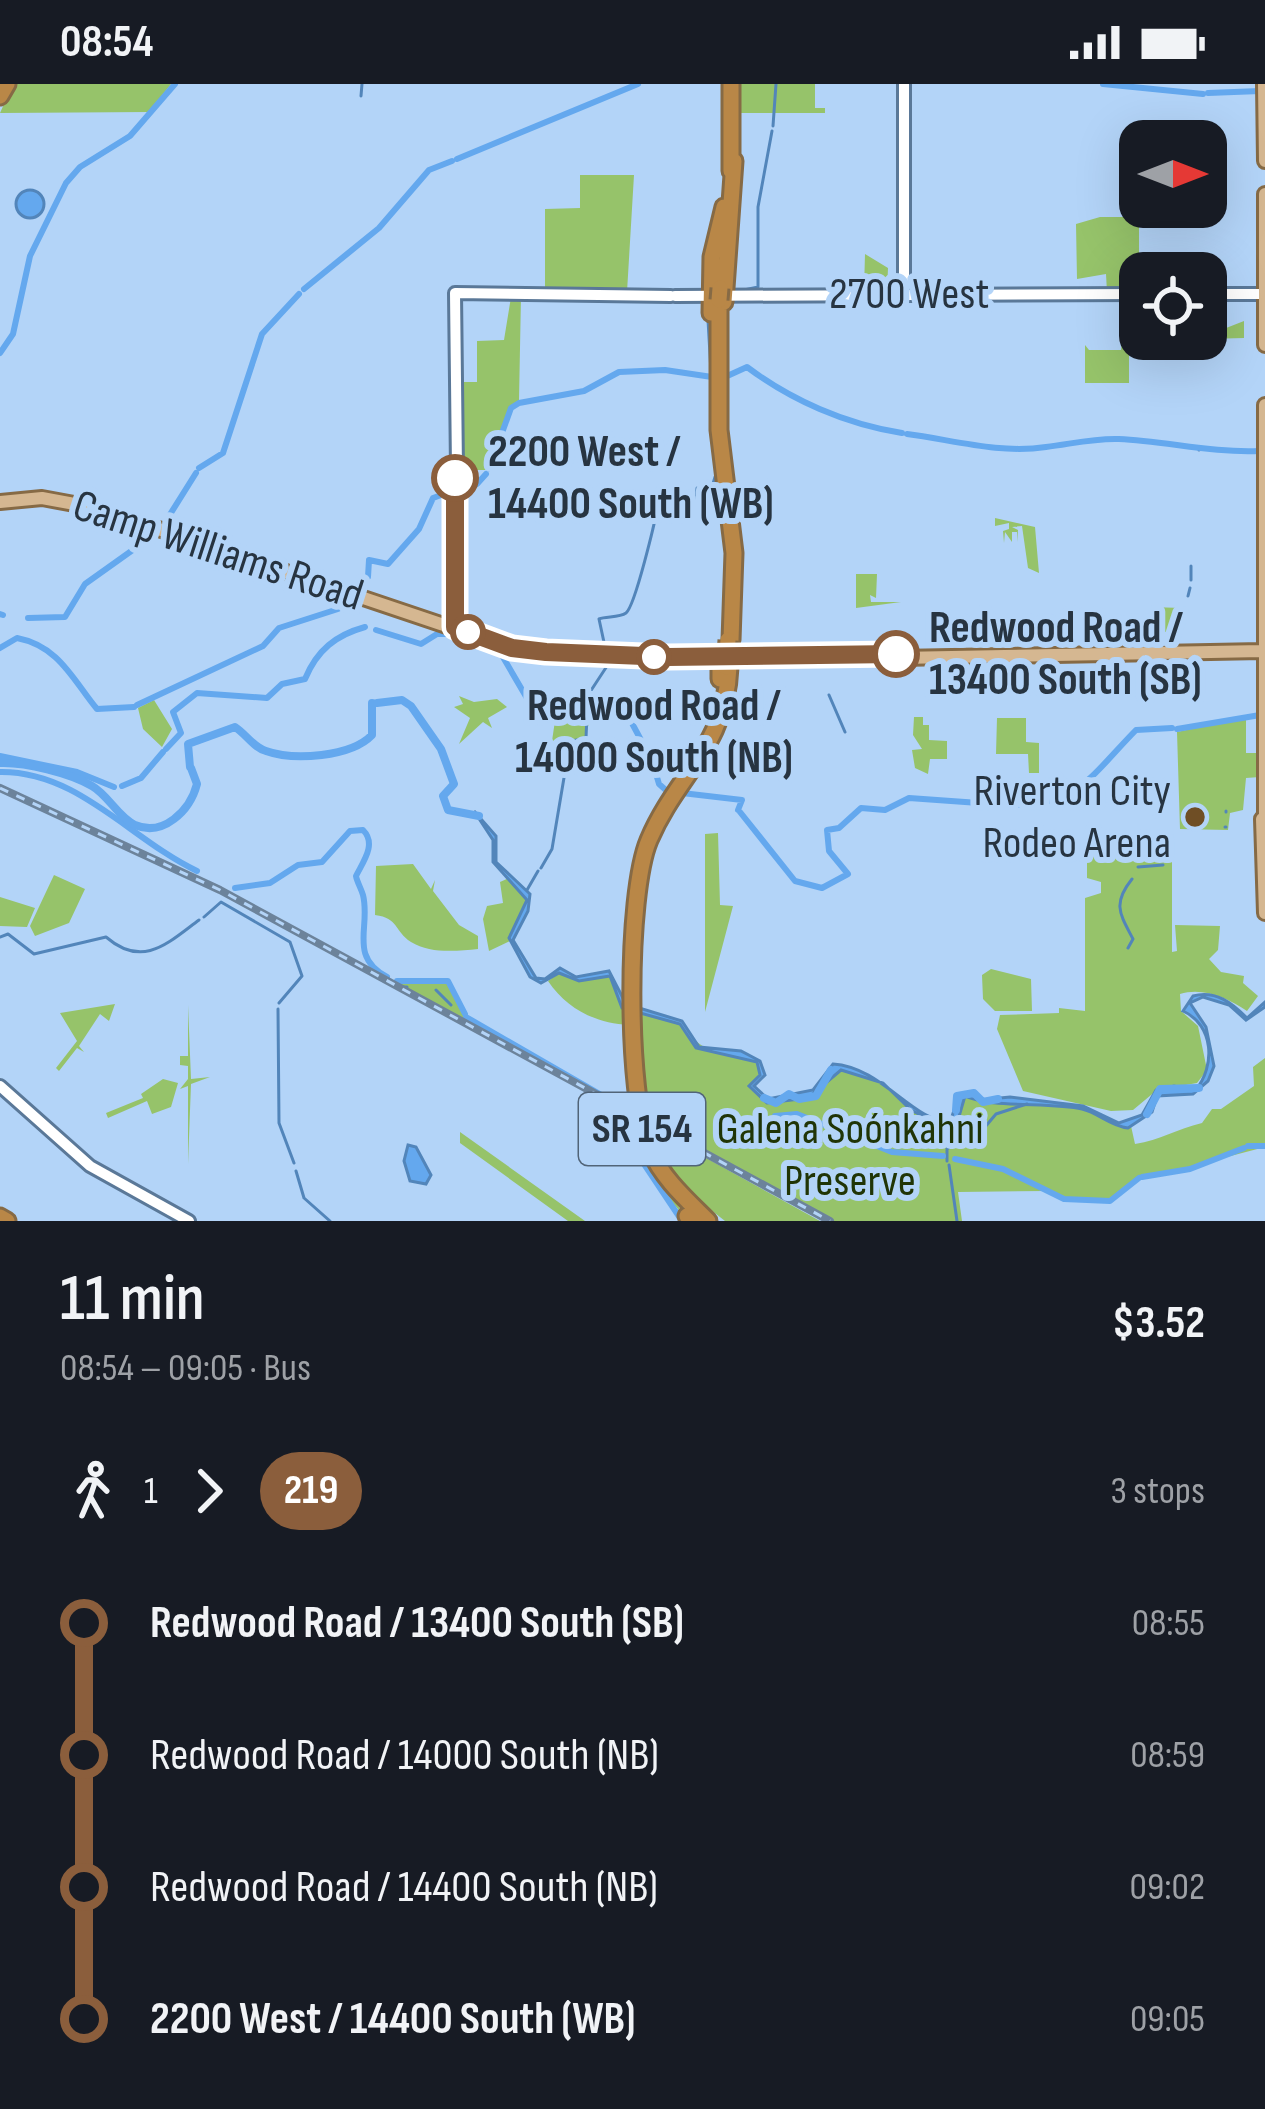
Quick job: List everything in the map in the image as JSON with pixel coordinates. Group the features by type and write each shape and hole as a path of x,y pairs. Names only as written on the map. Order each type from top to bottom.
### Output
{"highway":[{"path":"0,96 8,84"},
{"name":"SR 154","path":"633,993 638,877 651,830 685,784 720,723 729,653 731,530 717,410 718,294 733,165 732,84"},
{"name":"SR 154","path":"698,1218 655,1167 635,1120 631,896 651,830 695,763 718,715 729,653"},
{"name":"SR 154","path":"633,1014 637,1103 648,1144 698,1218"},
{"path":"698,1218 722,1221"}],"main road":[{"path":"904,84 904,294"},
{"path":"1264,84 1265,161"},
{"path":"1265,194 1265,345"},
{"name":"2700 West","path":"455,629 455,293 1119,294"},
{"path":"1227,294 1264,294"},
{"path":"1265,405 1265,913"},
{"name":"Camp Williams Road","path":"0,502 43,498 84,504 506,646 625,655 1174,656 1264,651"},
{"path":"1264,808 1265,822"},
{"path":"0,1086 90,1166 188,1221"}],"green space":[{"path":"13,84 171,84 149,112 0,113"},
{"path":"738,84 815,84 815,108 825,108 825,113 738,113"},
{"path":"580,175 634,175 627,292 545,292 545,209 580,208"},
{"path":"1119,217 1119,228 1139,228 1139,252 1119,252 1119,292 1107,292 1106,274 1077,279 1076,224"},
{"path":"865,254 888,268 887,291 864,290"},
{"path":"521,296 519,400 512,405 487,470 461,470 456,382 477,382 477,341 504,340 511,297"},
{"path":"1244,321 1244,338 1227,338 1227,328"},
{"path":"1085,345 1089,350 1119,350 1119,360 1129,360 1129,383 1085,383"},
{"path":"995,518 1035,527 1039,573 1028,568 1022,526 1012,527 1018,530 1017,542 1017,532 1012,532 1012,542 1005,532 1004,543 1003,531 1009,523 995,526"},
{"path":"856,574 877,574 876,598 870,595 871,602 901,602 856,608"},
{"path":"1150,607 1182,608 1174,632 1160,632 1160,626 1150,622"},
{"path":"459,696 474,702 497,699 507,707 488,718 492,728 483,722 459,744 470,718 454,707 463,704"},
{"path":"154,700 172,729 162,747 143,729 138,708"},
{"path":"557,707 584,709 589,723 585,738 571,741 568,749 552,741"},
{"path":"914,717 923,717 923,725 929,725 929,740 947,741 947,759 930,759 928,774 915,768 912,750 922,749 913,735"},
{"path":"1246,717 1246,753 1260,753 1260,777 1246,778 1243,810 1230,813 1228,830 1180,829 1177,732"},
{"path":"997,718 1026,718 1026,742 1039,743 1039,773 1029,773 1028,754 996,754"},
{"path":"718,833 720,905 733,906 705,1012 705,834"},
{"path":"1172,834 1172,952 1177,951 1175,925 1220,926 1218,950 1209,959 1221,972 1244,976 1243,983 1258,996 1247,1011 1215,995 1180,994 1181,1011 1198,1026 1207,1070 1197,1083 1157,1090 1133,1110 1111,1111 1023,1091 997,1029 1000,1015 1059,1013 1059,1008 1085,1011 1085,898 1101,893 1101,882 1087,878 1087,835"},
{"path":"413,864 431,889 435,880 433,891 459,925 478,936 478,949 444,951 418,946 388,919 375,915 376,866"},
{"path":"54,875 85,889 69,923 35,936 30,926"},
{"path":"509,878 528,903 510,941 489,951 483,919 487,906 503,903 500,882"},
{"path":"0,897 35,908 27,927 0,926"},
{"path":"991,969 1031,979 1032,1011 995,1011 983,999 982,975"},
{"path":"561,972 579,981 610,976 629,1025 593,1018 573,1007 548,981"},
{"path":"404,980 447,983 465,1019 396,984"},
{"path":"115,1004 109,1021 100,1014 79,1046 84,1052 77,1048 59,1071 56,1068 77,1041 60,1013"},
{"path":"188,1005 191,1079 210,1077 191,1084 188,1164 188,1086 180,1089 188,1079 188,1066 180,1065 180,1056 188,1056"},
{"name":"Galena Soónkahni Preserve","path":"642,1008 679,1023 699,1044 760,1063 761,1078 754,1080 753,1089 765,1101 810,1095 838,1068 886,1085 902,1103 942,1125 955,1122 963,1096 1033,1102 1084,1110 1131,1126 1135,1144 1202,1123 1212,1109 1221,1109 1254,1086 1253,1067 1265,1058 1265,1147 1139,1180 1111,1200 1068,1200 1046,1191 958,1192 962,1221 831,1221 642,1116"},
{"path":"163,1079 178,1083 171,1107 152,1114 147,1101 108,1118 106,1113 143,1098 141,1094"},
{"path":"626,1114 634,1120 657,1176 689,1221 657,1186"},
{"path":"643,1123 820,1221 725,1221 673,1180"},
{"path":"460,1132 585,1221 568,1221 460,1143"}],"water":[{"path":"30,190 40,194 44,204 40,214 30,218 20,214 16,204 20,194"},
{"path":"474,811 496,836 496,862 530,894 528,911 513,940 536,978 545,979 560,968 576,977 609,971 626,1004 682,1021 699,1047 741,1051 760,1061 765,1075 754,1086 768,1099 813,1090 833,1064 851,1067 878,1082 841,1070 808,1098 767,1103 749,1086 760,1075 757,1062 696,1048 680,1024 622,1008 610,976 579,981 559,973 541,983 530,977 509,938 527,900 493,862 493,840"},
{"path":"1193,996 1216,996 1229,1003 1247,1018 1265,1002 1265,1007 1246,1020 1229,1005 1203,997 1190,1003 1206,1027 1214,1066 1208,1081 1193,1094 1157,1096 1152,1112 1128,1128 1082,1109 989,1102 975,1100 965,1096 958,1120 944,1127 911,1110 890,1090 936,1120 950,1122 959,1096 970,1092 980,1100 1010,1097 1083,1106 1119,1123 1142,1115 1156,1090 1174,1086 1195,1091 1202,1081 1209,1058 1206,1036 1183,1011"},
{"path":"408,1145 416,1147 431,1175 426,1184 410,1181 404,1161"}],"waterway":[{"path":"0,353 13,334 30,256 66,183 80,167 130,136 175,84"},
{"path":"361,96 362,84"},
{"path":"457,159 638,84"},
{"path":"773,126 776,84"},
{"path":"1103,84 1203,94"},
{"path":"1208,93 1260,91"},
{"path":"744,290 758,287 758,207 772,131"},
{"path":"304,289 379,228 429,170 452,161"},
{"path":"199,468 223,453 262,334 299,294"},
{"path":"708,320 711,372"},
{"path":"725,377 747,367 820,409 902,433"},
{"path":"489,469 511,408 519,403 584,391 619,372 665,370 712,377"},
{"path":"711,381 716,469"},
{"path":"907,434 1011,449 1119,439 1259,451"},
{"path":"164,524 196,473"},
{"path":"456,489 477,484 486,474"},
{"path":"605,647 599,619 623,615 630,607 658,503 696,501 697,488 712,487 715,477"},
{"path":"349,587 368,577 369,560 388,564 419,529 433,498 452,491"},
{"path":"28,618 65,617 85,584 158,532"},
{"path":"1191,566 1191,580"},
{"path":"1188,596 1190,588"},
{"path":"137,705 263,646 279,628 338,609 343,594"},
{"path":"166,749 181,733 173,712 197,693 267,698 282,684 305,679 329,645 365,627"},
{"path":"376,630 421,644 437,634 452,634"},
{"path":"0,648 17,638 32,642 64,666 97,709 134,707"},
{"path":"491,647 500,652 528,700 578,707 584,696 592,695 609,710 627,714 648,753"},
{"path":"590,692 609,663"},
{"path":"829,695 845,732"},
{"path":"377,703 402,700 411,706 441,749 454,784 443,796 448,810 479,816"},
{"path":"190,767 188,744 235,727 257,747 278,754 322,755 351,748 372,735 372,703"},
{"path":"569,750 572,741 586,738 587,714"},
{"path":"1177,729 1260,715"},
{"path":"997,804 1024,805 1063,796 1091,777 1136,730 1172,728"},
{"path":"122,786 141,778 163,752"},
{"path":"541,868 552,849 568,754"},
{"path":"0,756 77,772 114,787"},
{"path":"651,757 659,784 668,792"},
{"path":"0,763 34,766 83,781 129,821 145,828 165,824 182,812 197,784 191,768"},
{"path":"0,772 28,775 79,794 197,871"},
{"path":"682,793 742,800 738,810"},
{"path":"740,812 795,881 822,888 848,874 829,851 827,830 839,828 861,808 885,810 909,798 993,804"},
{"path":"235,888 270,883 298,865 322,862 350,831 363,830 369,847 356,876 365,907 364,950 375,969 387,977"},
{"path":"1138,867 1163,865"},
{"path":"527,890 538,871"},
{"path":"1128,948 1133,939 1120,902 1132,879"},
{"path":"204,917 221,902 290,942 302,976 279,1003"},
{"path":"0,937 8,934 34,954 106,937 144,952 166,944 199,920"},
{"path":"397,981 448,981 465,1014"},
{"path":"402,987 407,987"},
{"path":"436,990 451,1005"},
{"path":"278,1009 279,1123 294,1163"},
{"path":"466,1017 624,1108"},
{"path":"764,1098 776,1103 789,1094 799,1099 816,1096 831,1070"},
{"path":"1147,1114 1160,1089 1199,1088"},
{"path":"956,1110 957,1096 974,1093 983,1102 998,1099"},
{"path":"947,1161 947,1149 974,1126 985,1127 996,1114 1027,1104"},
{"path":"775,1116 797,1114 892,1152 943,1156"},
{"path":"625,1116 636,1152 682,1221"},
{"path":"1248,1146 1265,1146"},
{"path":"1142,1177 1190,1169 1244,1148"},
{"path":"955,1159 1003,1169 1064,1199 1110,1201 1139,1178"},
{"path":"949,1165 957,1221"},
{"path":"296,1171 304,1198 330,1221"}],"railway":[{"path":"0,788 220,890 830,1221"}],"bus line":[{"name":"219","path":"455,478 455,627 512,648 546,652 668,657 896,654"}],"place":[{"name":"2200 West / 14400 South (WB)","path":"455,478"},
{"name":"Redwood Road / 13400 South (SB)","path":"896,654"},
{"name":"Redwood Road / 14000 South (NB)","path":"654,657"},
{"name":"Riverton City Rodeo Arena","path":"1195,817"}]}
